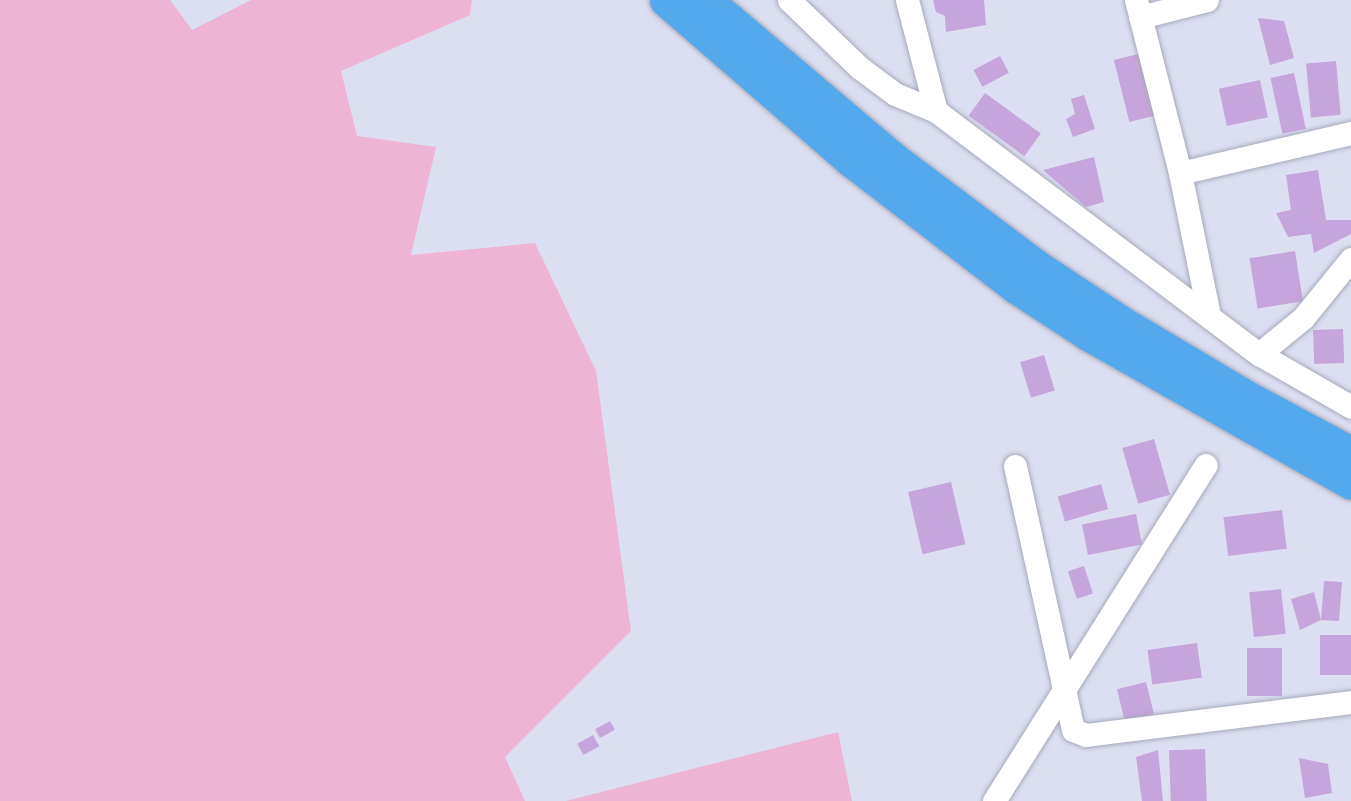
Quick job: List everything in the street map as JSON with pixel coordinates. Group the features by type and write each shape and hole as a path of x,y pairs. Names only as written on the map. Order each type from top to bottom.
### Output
{"highway":[{"path":"666,0 852,161 1016,287 1088,334 1351,484"},
{"path":"706,0 891,158 1036,266 1187,362 1351,453"}],"street":[{"path":"789,0 860,68 895,94 936,111 1259,354 1345,400"},
{"path":"907,0 936,111"},
{"path":"1207,0 1138,8 1180,173 1209,315"},
{"path":"1180,173 1351,133"},
{"path":"1259,354 1303,318 1351,259"},
{"path":"994,801 1206,465"},
{"path":"1015,466 1063,695 1073,730 1086,735 1351,702"}],"shaded area":[{"path":"0,0 170,0 192,30 251,0 472,0 470,15 341,71 357,136 436,147 411,255 535,243 596,371 631,631 505,757 525,801 0,801"},
{"path":"838,732 852,801 566,801"}],"building":[{"path":"933,0 984,0 986,25 946,32 945,16 936,12"},
{"path":"1258,18 1284,21 1294,58 1270,65"},
{"path":"1142,53 1157,115 1129,122 1114,60"},
{"path":"1000,56 1009,73 982,87 974,70"},
{"path":"1336,61 1341,115 1311,117 1306,64"},
{"path":"1294,73 1306,129 1282,134 1271,78"},
{"path":"1260,80 1268,117 1227,126 1219,89"},
{"path":"985,93 1041,134 1024,156 969,116"},
{"path":"1084,95 1095,129 1073,137 1066,119 1075,114 1071,99"},
{"path":"1094,157 1104,202 1086,207 1043,170"},
{"path":"1318,170 1326,220 1351,220 1351,234 1314,253 1311,234 1288,237 1276,213 1291,210 1286,175"},
{"path":"1295,251 1303,301 1258,309 1250,258"},
{"path":"1343,329 1344,363 1314,364 1313,330"},
{"path":"1044,355 1055,390 1031,398 1020,362"},
{"path":"1154,439 1170,495 1138,504 1122,448"},
{"path":"951,482 965,544 923,554 908,492"},
{"path":"1101,484 1108,509 1065,521 1058,496"},
{"path":"1282,510 1287,549 1228,556 1223,517"},
{"path":"1136,514 1142,544 1088,555 1082,524"},
{"path":"1084,566 1093,594 1077,599 1068,571"},
{"path":"1324,581 1342,582 1339,621 1321,620"},
{"path":"1281,589 1286,634 1254,637 1249,592"},
{"path":"1314,592 1321,620 1300,630 1291,599"},
{"path":"1320,635 1351,635 1351,675 1320,675"},
{"path":"1197,643 1202,678 1152,685 1147,650"},
{"path":"1247,648 1282,648 1282,696 1247,696"},
{"path":"1146,682 1154,714 1125,721 1117,689"},
{"path":"610,721 615,730 600,738 595,729"},
{"path":"593,735 599,746 584,755 577,744"},
{"path":"1205,749 1207,801 1171,801 1169,750"},
{"path":"1158,750 1163,801 1142,801 1136,757"},
{"path":"1299,758 1328,764 1332,793 1305,798"}]}
